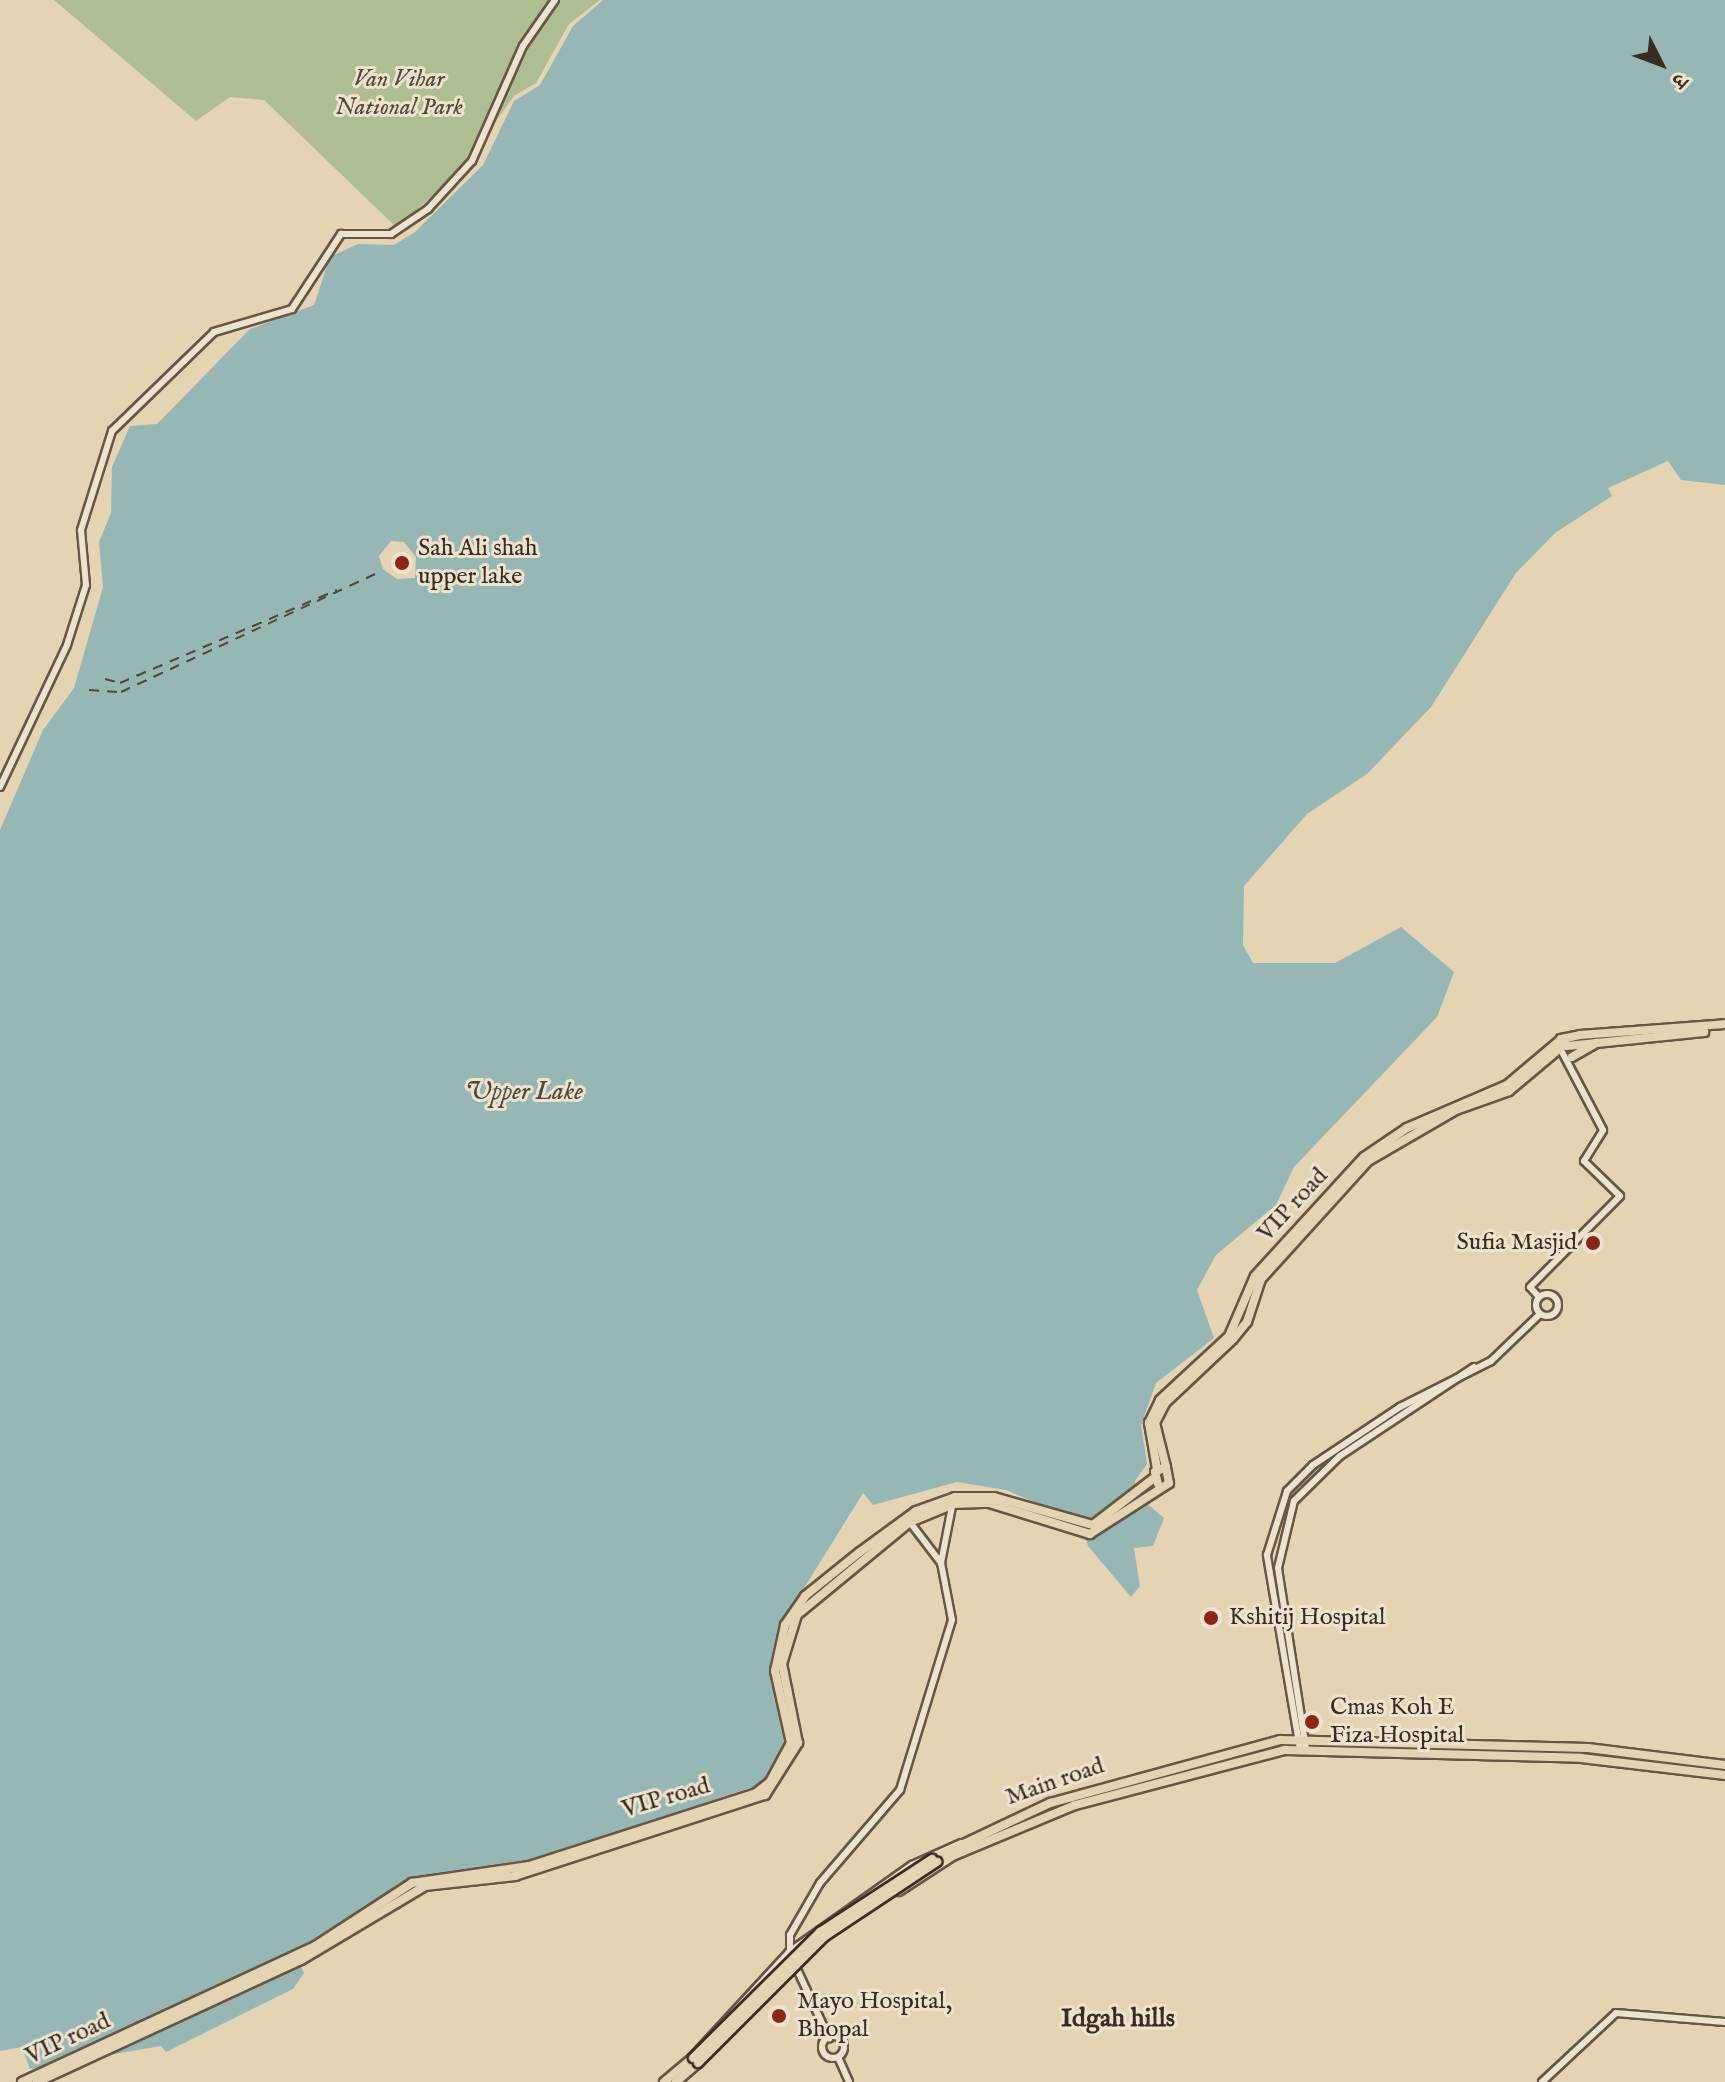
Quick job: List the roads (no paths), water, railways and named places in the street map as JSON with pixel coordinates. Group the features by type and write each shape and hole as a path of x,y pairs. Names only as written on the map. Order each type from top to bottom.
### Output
{"main road":[{"path":"1563,1044 1725,1027"},
{"path":"1563,1044 1725,1027"},
{"path":"1572,1057 1601,1041"},
{"name":"VIP road","path":"953,1501 1012,1507 1084,1535 1144,1491 1159,1475 1149,1423 1160,1400 1229,1336 1255,1276 1364,1157 1407,1128 1507,1085 1563,1044"},
{"name":"VIP road","path":"22,2082 37,2080 299,1958 412,1883 529,1866 637,1825 756,1793 770,1782 791,1743 775,1671 793,1610 908,1520 953,1501 994,1497 1066,1523 1093,1525 1144,1491"},
{"name":"Main road","path":"962,1845 1030,1810 1166,1769 1301,1739 1588,1748 1725,1765"},
{"path":"664,2082 696,2060 820,1932 962,1845 1104,1796 1303,1749 1581,1758 1725,1775"},
{"path":"676,2082 683,2071"}],"street":[{"path":"0,787 67,645 86,585 81,530 112,431 214,332 292,309 327,247 341,234 378,236 404,228 448,189 491,129 523,46 555,0"},
{"path":"1563,1044 1572,1057 1572,1069"},
{"path":"1540,1314 1539,1297 1530,1287 1620,1196 1584,1161 1601,1145 1603,1130 1563,1044"},
{"path":"1301,1739 1278,1568 1294,1501 1340,1456 1474,1367 1540,1314 1552,1315 1558,1304 1551,1294 1539,1297"},
{"path":"1303,1749 1267,1555 1281,1502 1313,1465 1474,1367"},
{"path":"838,2057 843,2043 829,2038 789,1952 790,1935 820,1883 900,1790 952,1620 941,1563 953,1501"},
{"path":"908,1520 941,1563"},
{"path":"683,2071 789,1952 912,1865 962,1845"},
{"path":"683,2071 742,2020 796,1966 962,1845"},
{"path":"1542,2082 1616,2013 1725,2022"},
{"path":"829,2038 823,2050 838,2057 849,2082"}],"water":[{"name":"Upper Lake","path":"603,0 1725,0 1725,485 1681,480 1668,461 1608,488 1612,496 1555,533 1516,573 1431,707 1367,774 1307,814 1244,886 1243,945 1253,963 1335,963 1401,927 1454,972 1437,1017 1294,1167 1276,1205 1216,1255 1197,1290 1214,1338 1156,1383 1141,1425 1147,1464 1135,1481 1138,1496 1164,1518 1153,1546 1134,1548 1140,1586 1131,1597 1088,1546 1081,1522 1006,1490 957,1482 873,1505 863,1493 780,1627 770,1674 785,1745 764,1783 524,1863 408,1880 293,1952 304,1973 293,1989 166,2052 161,2046 30,2069 22,2047 0,2051 0,830 43,730 74,688 103,587 99,542 111,513 112,467 130,426 157,424 250,329 314,305 330,257 358,244 394,245 415,232 483,165 514,101 540,85 573,26","holes":["391,541 404,542 416,557 415,578 397,579 383,569 379,556"]}],"place":[{"name":"Sah Ali shah upper lake","path":"402,563"},
{"name":"Sufia Masjid","path":"1593,1243"},
{"name":"Kshitij Hospital","path":"1211,1618"},
{"name":"Cmas Koh E Fiza Hospital","path":"1312,1722"},
{"name":"Mayo Hospital, Bhopal","path":"779,2016"}],"district":[{"name":"Idgah hills","path":"1118,2019"}],"park label":[{"name":"Van Vihar National Park","path":"399,94"}]}
